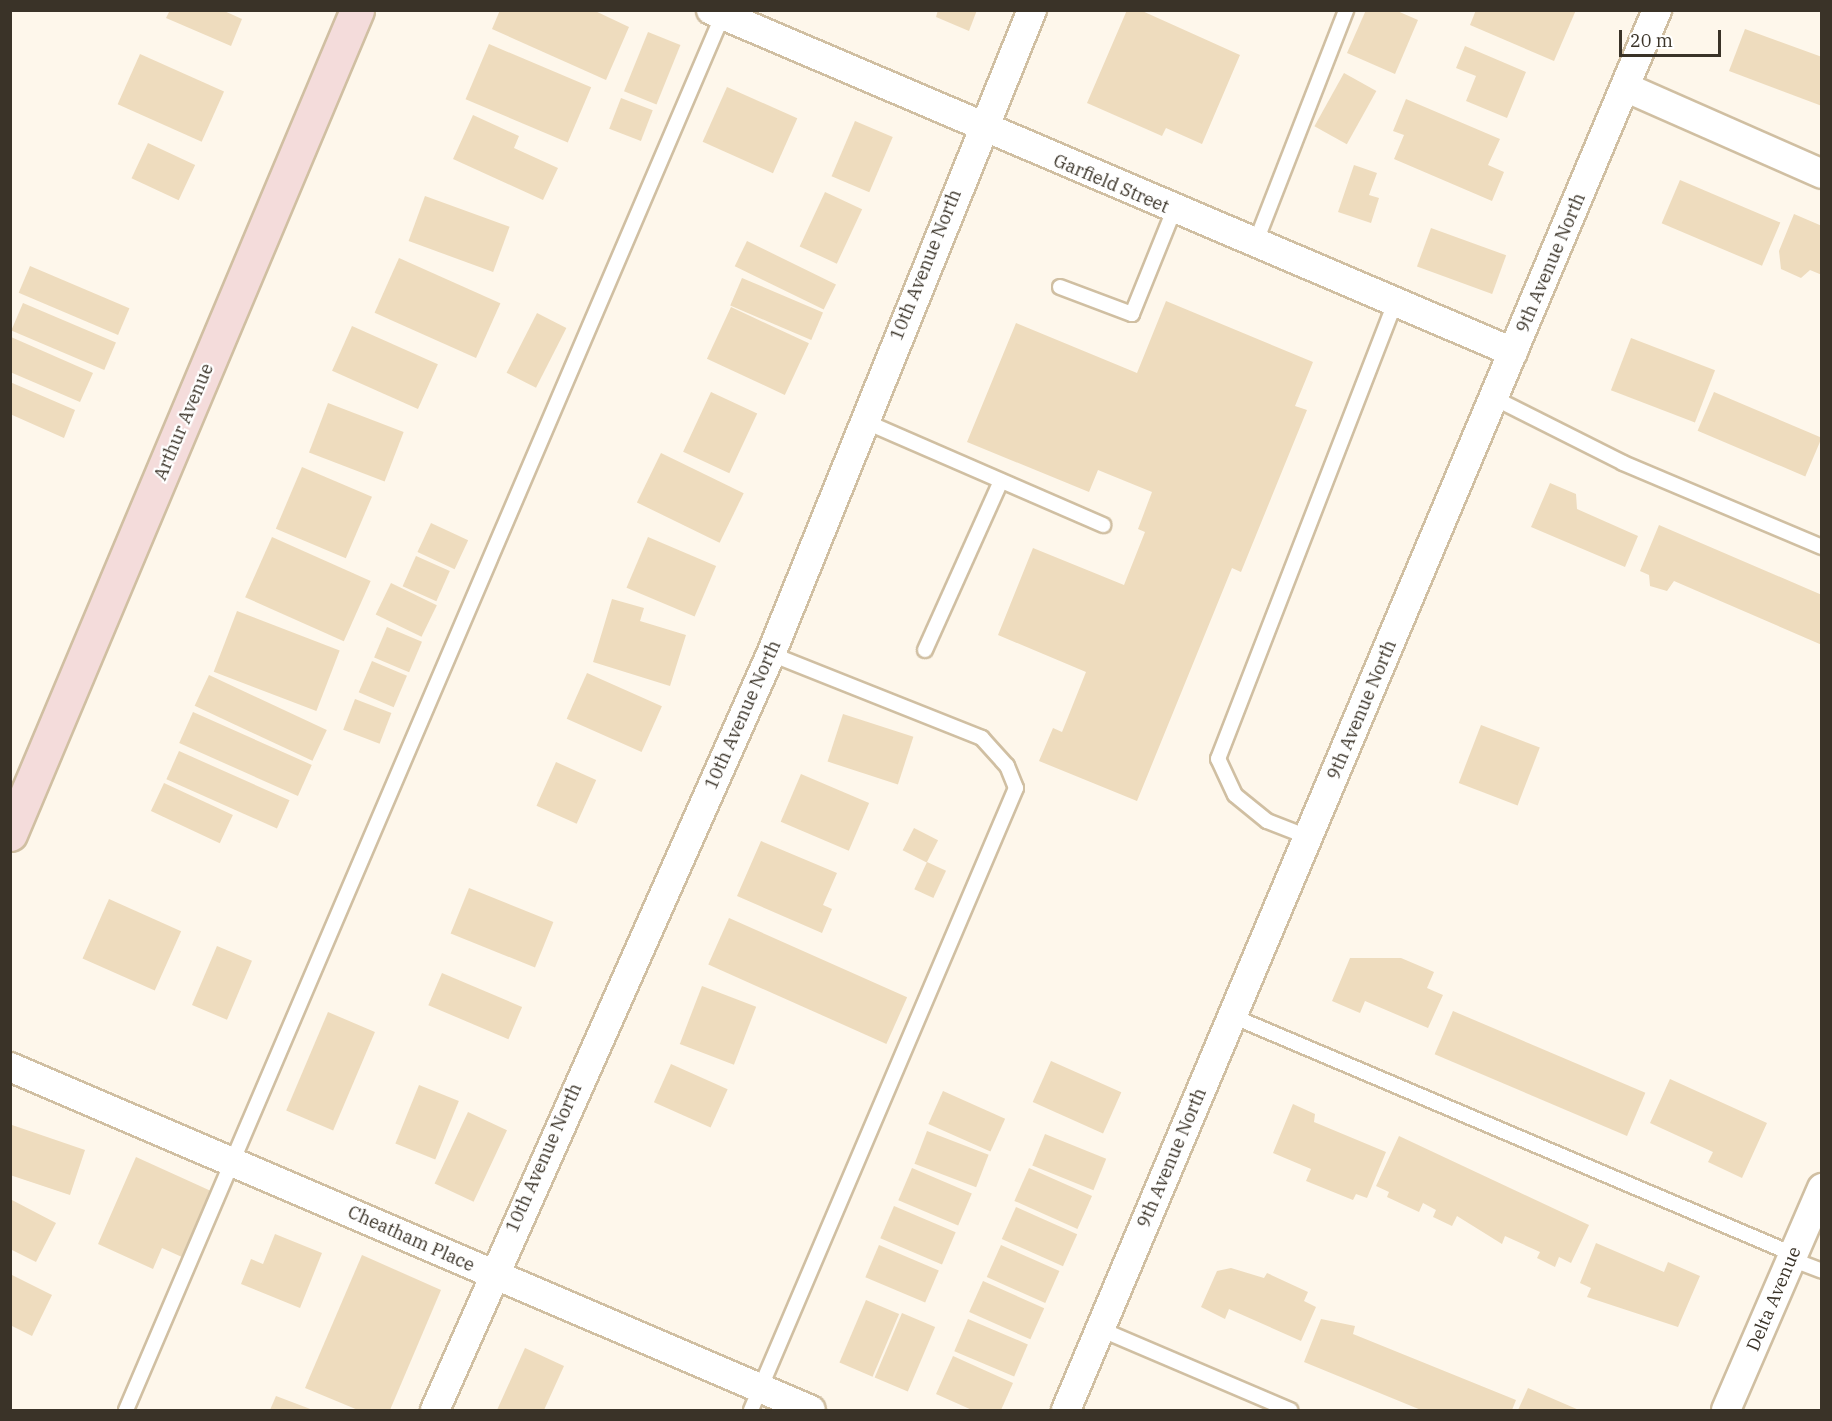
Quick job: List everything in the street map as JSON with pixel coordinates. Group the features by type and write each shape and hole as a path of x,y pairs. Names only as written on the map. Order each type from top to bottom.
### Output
{"street":[{"name":"Arthur Avenue","path":"10,834 357,10"},
{"name":"10th Avenue North","path":"435,1410 492,1274 771,654 980,129 1032,10"},
{"name":"9th Avenue North","path":"1066,1410 1658,10"},
{"name":"Garfield Street","path":"720,12 980,129 1513,352"},
{"path":"1625,87 1821,174"},
{"name":"Cheatham Place","path":"10,1067 492,1274 756,1399 811,1410"},
{"name":"Delta Avenue","path":"1726,1410 1821,1188"}],"lane":[{"path":"1255,244 1346,10"},
{"path":"126,1410 720,12"},
{"path":"1060,287 1132,314 1174,210"},
{"path":"1308,837 1267,821 1235,795 1218,759 1395,302"},
{"path":"1494,398 1623,463 1821,547"},
{"path":"864,421 1103,525"},
{"path":"925,650 1001,481"},
{"path":"756,1399 1016,788 1007,766 982,738 771,654"},
{"path":"1232,1016 1821,1271"},
{"path":"1100,1329 1290,1410"}],"building":[{"path":"170,10 222,10 242,19 231,46 166,18"},
{"path":"500,10 593,10 629,27 606,80 492,29"},
{"path":"938,10 977,10 969,31 936,17"},
{"path":"1127,10 1140,10 1240,55 1202,144 1166,128 1162,136 1087,103"},
{"path":"1366,10 1395,10 1418,20 1395,74 1347,53"},
{"path":"1476,10 1576,10 1554,61 1470,25"},
{"path":"1745,29 1822,57 1822,106 1729,71"},
{"path":"648,32 680,45 656,104 624,91"},
{"path":"489,44 591,87 568,143 466,99"},
{"path":"1465,46 1526,72 1507,118 1466,101 1476,76 1456,68"},
{"path":"140,54 224,91 202,142 118,104"},
{"path":"1344,73 1376,91 1347,144 1314,126"},
{"path":"727,87 797,118 773,173 703,142"},
{"path":"621,98 653,110 641,141 609,129"},
{"path":"1406,99 1500,139 1488,165 1504,172 1492,201 1394,159 1404,135 1393,131"},
{"path":"473,115 519,136 514,148 558,168 543,200 453,159"},
{"path":"855,121 893,137 869,192 832,176"},
{"path":"148,143 195,165 179,200 132,178"},
{"path":"1354,165 1377,173 1369,195 1379,198 1371,223 1338,212"},
{"path":"1680,180 1780,223 1762,266 1662,223"},
{"path":"825,192 862,209 837,264 800,246"},
{"path":"425,196 510,227 493,272 409,241"},
{"path":"1794,214 1822,226 1822,275 1810,270 1801,278 1781,269 1779,251"},
{"path":"1431,228 1506,255 1492,294 1417,267"},
{"path":"747,241 836,284 824,310 735,266"},
{"path":"399,258 500,303 476,358 375,313"},
{"path":"30,266 129,308 118,335 19,293"},
{"path":"742,278 823,312 811,340 730,306"},
{"path":"1166,301 1313,362 1295,406 1307,410 1241,572 1232,568 1137,801 1039,761 1053,728 1062,732 1086,672 998,635 1033,548 1124,585 1145,532 1138,529 1152,492 1098,470 1089,492 967,442 1016,323 1137,373"},
{"path":"23,303 116,342 104,370 11,331"},
{"path":"731,307 809,343 785,395 707,359"},
{"path":"537,313 566,328 536,388 507,373"},
{"path":"352,326 438,364 418,409 332,371"},
{"path":"11,337 93,373 80,402 10,372"},
{"path":"1631,338 1715,370 1695,423 1611,390"},
{"path":"10,382 75,410 64,438 10,414"},
{"path":"711,392 757,414 729,473 683,452"},
{"path":"1714,392 1822,438 1805,476 1698,431"},
{"path":"328,403 404,432 385,482 309,452"},
{"path":"661,453 744,493 720,543 637,502"},
{"path":"302,467 372,497 346,558 276,529"},
{"path":"1550,483 1576,494 1577,509 1638,536 1625,567 1531,527"},
{"path":"431,523 468,540 455,569 417,552"},
{"path":"1659,525 1822,595 1822,645 1674,581 1667,591 1650,586 1649,575 1640,571"},
{"path":"272,537 371,581 344,641 245,597"},
{"path":"648,537 716,566 695,617 627,588"},
{"path":"416,556 450,571 436,601 403,586"},
{"path":"391,583 437,605 421,637 376,614"},
{"path":"612,599 644,608 640,621 686,635 670,686 593,662"},
{"path":"237,611 340,650 316,711 214,672"},
{"path":"387,627 422,642 409,672 374,657"},
{"path":"372,661 407,676 394,707 359,692"},
{"path":"587,673 662,706 642,752 567,719"},
{"path":"209,675 327,730 312,761 195,706"},
{"path":"355,699 391,713 380,744 343,730"},
{"path":"193,712 312,765 298,796 179,743"},
{"path":"843,714 913,737 898,784 828,762"},
{"path":"1481,725 1540,748 1518,805 1459,783"},
{"path":"179,751 290,800 277,829 166,779"},
{"path":"556,762 596,780 577,824 536,806"},
{"path":"801,774 869,803 849,851 781,822"},
{"path":"164,783 233,815 220,843 151,811"},
{"path":"914,828 938,840 927,863 903,850"},
{"path":"761,841 837,873 823,905 832,909 822,933 737,896"},
{"path":"927,862 946,871 933,898 914,889"},
{"path":"469,888 553,922 535,968 451,933"},
{"path":"109,899 181,931 155,991 83,958"},
{"path":"729,918 907,997 886,1044 708,965"},
{"path":"217,946 252,961 227,1020 192,1005"},
{"path":"1350,958 1401,958 1434,972 1427,988 1443,995 1428,1028 1365,1001 1360,1013 1332,1001"},
{"path":"442,973 522,1007 508,1039 428,1005"},
{"path":"702,986 756,1007 734,1065 680,1044"},
{"path":"1453,1011 1645,1093 1627,1136 1435,1054"},
{"path":"328,1012 375,1032 333,1130 286,1110"},
{"path":"1051,1061 1121,1092 1103,1133 1033,1102"},
{"path":"671,1064 728,1089 711,1128 654,1102"},
{"path":"1670,1079 1767,1123 1742,1178 1708,1162 1713,1152 1650,1123"},
{"path":"419,1085 459,1101 435,1160 395,1143"},
{"path":"943,1091 1005,1119 990,1152 928,1124"},
{"path":"1293,1104 1315,1114 1314,1122 1386,1152 1367,1198 1356,1194 1353,1200 1306,1181 1311,1169 1273,1153"},
{"path":"468,1112 507,1130 474,1202 435,1184"},
{"path":"12,1125 85,1150 70,1195 10,1175"},
{"path":"927,1131 989,1155 976,1187 914,1164"},
{"path":"1045,1134 1106,1159 1093,1190 1032,1166"},
{"path":"1399,1136 1589,1225 1571,1263 1559,1257 1555,1267 1537,1258 1540,1252 1505,1236 1502,1244 1457,1216 1452,1226 1433,1217 1436,1210 1423,1203 1419,1212 1387,1197 1389,1192 1376,1186"},
{"path":"136,1157 211,1191 182,1257 162,1248 153,1269 98,1244"},
{"path":"912,1168 972,1193 958,1226 898,1200"},
{"path":"1029,1168 1092,1196 1077,1229 1014,1201"},
{"path":"10,1199 56,1223 36,1262 10,1249"},
{"path":"894,1206 956,1232 942,1264 880,1238"},
{"path":"1016,1207 1077,1234 1063,1266 1002,1239"},
{"path":"275,1234 322,1253 300,1308 241,1284 251,1259 263,1264"},
{"path":"1596,1243 1664,1272 1668,1262 1700,1276 1678,1327 1587,1297 1591,1288 1580,1283"},
{"path":"879,1245 939,1270 925,1303 865,1277"},
{"path":"1001,1245 1059,1271 1045,1303 987,1277"},
{"path":"362,1255 441,1290 390,1410 358,1410 305,1388"},
{"path":"1231,1268 1264,1278 1267,1273 1308,1292 1304,1301 1316,1307 1301,1341 1229,1309 1225,1319 1201,1307 1217,1271"},
{"path":"10,1274 52,1295 32,1336 10,1325"},
{"path":"983,1281 1044,1308 1030,1339 969,1312"},
{"path":"866,1300 899,1314 873,1377 839,1363"},
{"path":"902,1313 935,1327 908,1392 875,1377"},
{"path":"968,1319 1028,1344 1014,1377 954,1351"},
{"path":"1321,1319 1355,1326 1353,1334 1516,1400 1512,1410 1421,1410 1304,1362"},
{"path":"525,1348 564,1366 544,1410 497,1410"},
{"path":"953,1356 1013,1383 1001,1410 972,1410 936,1394"},
{"path":"1528,1388 1579,1410 1518,1410"},
{"path":"276,1396 313,1410 270,1410"}]}
